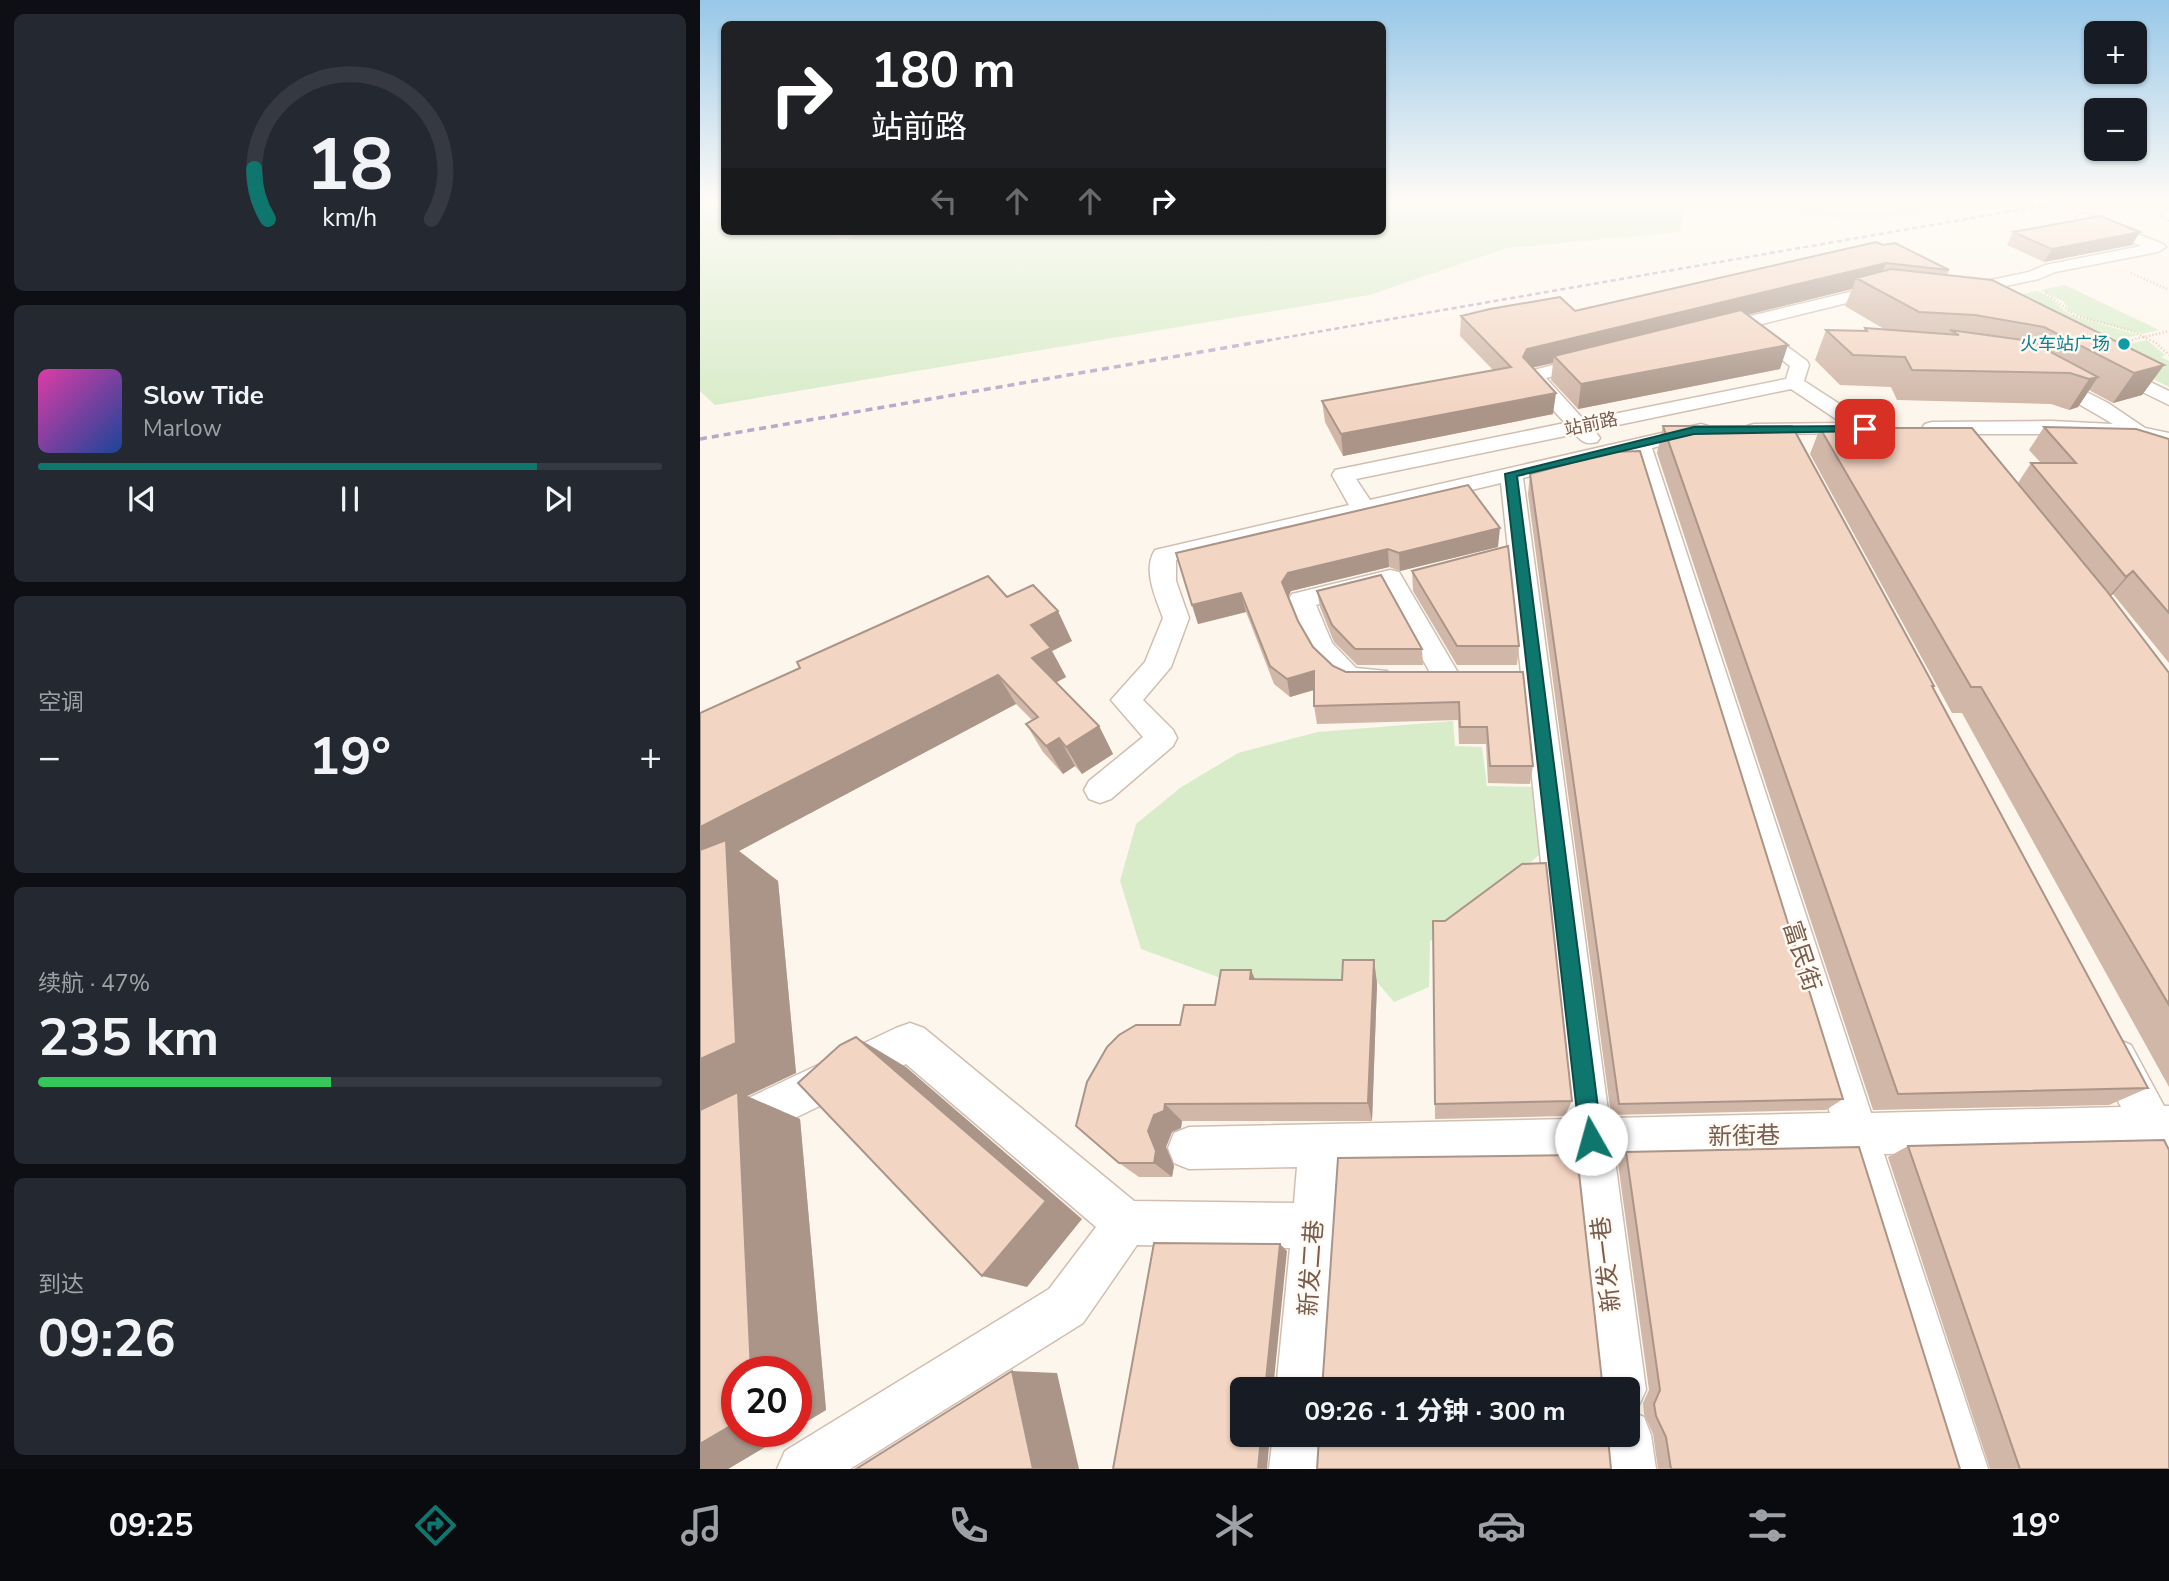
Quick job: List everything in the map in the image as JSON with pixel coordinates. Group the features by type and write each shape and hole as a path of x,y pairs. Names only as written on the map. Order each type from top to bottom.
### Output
{"street":[{"path":"1957,299 1989,305 1974,296 1973,291 1978,287 2033,276 2048,270"},
{"path":"1692,336 1879,290 1905,293"},
{"path":"1745,323 1800,365 1794,383 1865,429"},
{"path":"2080,352 2169,398"},
{"path":"1602,452 1533,376 1612,356"},
{"path":"2031,369 2101,407 2140,433"},
{"name":"站前路","path":"1363,508 1343,475 1794,383"},
{"path":"1916,429 2067,427 2140,433 2169,439"},
{"path":"1955,428 1972,450"},
{"name":"站前路","path":"1100,790 1162,738 1125,700 1157,667 1176,618 1163,581 1164,555 1694,430 1726,430 1790,442 1865,429 1891,429"},
{"name":"富民街","path":"1640,443 1962,1469"},
{"name":"新发一巷","path":"1511,474 1507,555 1591,1139 1619,1377"},
{"path":"1390,578 1408,581 1459,678 1412,678 1349,678 1321,648 1301,600 1390,578"},
{"path":"2101,1029 2164,1137"},
{"path":"700,1143 910,1042 1126,1223 1314,1226"},
{"name":"新街巷","path":"1189,1148 1858,1133 2164,1137"},
{"name":"新发二巷","path":"1302,1377 1320,1146"},
{"path":"803,1469 1066,1306 1126,1223"},
{"path":"1296,1469 1297,1447"},
{"path":"1627,1447 1630,1469"}],"path":[{"path":"2125,270 2169,290"},
{"path":"2044,292 2061,302 2067,311 2074,315 2123,328 2144,337 2169,355"},
{"path":"2080,352 2169,331"}],"green space":[{"path":"700,270 1444,270 1369,295 715,405 700,391"},
{"path":"2065,285 2159,330 2142,334 2087,319 2069,311 2064,302 2041,290"},
{"path":"2037,291 2073,316 2138,335 2090,346 1999,299"},
{"path":"2147,340 2165,355 2161,357 2169,361 2169,387 2099,351"},
{"path":"1453,721 1455,746 1482,747 1487,786 1536,787 1542,852 1460,927 1430,941 1429,987 1394,1002 1365,968 1329,993 1240,985 1141,949 1120,881 1136,824 1180,788 1238,753 1318,732"}],"building":[{"path":"1756,270 1859,270 1527,349 1523,357 1556,393 1341,434 1322,401 1511,367 1461,316 1560,297 1575,311"},
{"path":"1896,270 1992,280 2164,365 2134,373 2044,327 1975,315 1919,312 1856,278"},
{"path":"1741,310 1788,345 1581,384 1554,356"},
{"path":"1865,328 1959,335 1950,330 2030,341 2098,377 2089,379 2070,373 1912,370 1905,357 1853,355 1826,330 1867,331"},
{"path":"1663,426 1792,426 2148,1088 1898,1094"},
{"path":"2044,427 2136,429 2169,439 2169,613 2133,571 2126,577 2031,463 2076,463"},
{"path":"1820,428 1972,428 2106,590 2169,673 2169,1005 1981,687 1971,687"},
{"path":"1640,451 1843,1099 1619,1104 1530,474 1612,452"},
{"path":"1468,485 1500,528 1399,553 1388,549 1288,573 1282,582 1298,621 1313,647 1333,666 1346,672 1523,672 1533,766 1490,766 1487,727 1460,727 1459,702 1314,706 1314,671 1287,679 1270,666 1241,593 1192,605 1176,553"},
{"path":"1508,546 1519,646 1457,646 1412,571"},
{"path":"1381,575 1422,649 1355,649 1332,625 1317,591"},
{"path":"988,576 1007,597 1033,585 1058,611 1031,625 1051,648 1032,658 1099,726 1066,747 1059,738 1046,746 1026,724 1038,717 998,675 700,827 700,713 800,668 797,662"},
{"path":"726,840 736,1043 700,1059 700,850"},
{"path":"1546,863 1572,1101 1435,1104 1433,921 1445,921 1522,864"},
{"path":"1343,960 1374,960 1368,1103 1165,1104 1164,1111 1154,1115 1148,1131 1156,1151 1154,1163 1119,1163 1076,1126 1087,1082 1107,1047 1119,1035 1136,1025 1180,1025 1184,1005 1215,1005 1221,970 1251,970 1250,979 1342,980"},
{"path":"856,1037 1046,1201 982,1276 798,1083 840,1045"},
{"path":"738,1092 750,1356 721,1356 721,1432 700,1444 700,1110"},
{"path":"2164,1140 2169,1150 2169,1469 2020,1469 1908,1146"},
{"path":"1859,1147 1960,1469 1671,1469 1666,1437 1656,1416 1654,1404 1660,1390 1626,1152"},
{"path":"1577,1155 1602,1377 1323,1377 1338,1158"},
{"path":"1154,1243 1280,1244 1266,1377 1230,1377 1230,1447 1260,1447 1258,1469 1113,1469"},
{"path":"1012,1371 1033,1469 856,1469"},
{"path":"1318,1447 1609,1447 1611,1469 1317,1469"}],"railway":[{"path":"1259,342 1676,270"},
{"path":"700,439 1270,340"}],"place":[{"name":"火车站广场","path":"2124,344"}],"route":[{"path":"1591,1139 1511,474 1694,430 1865,429"}]}
